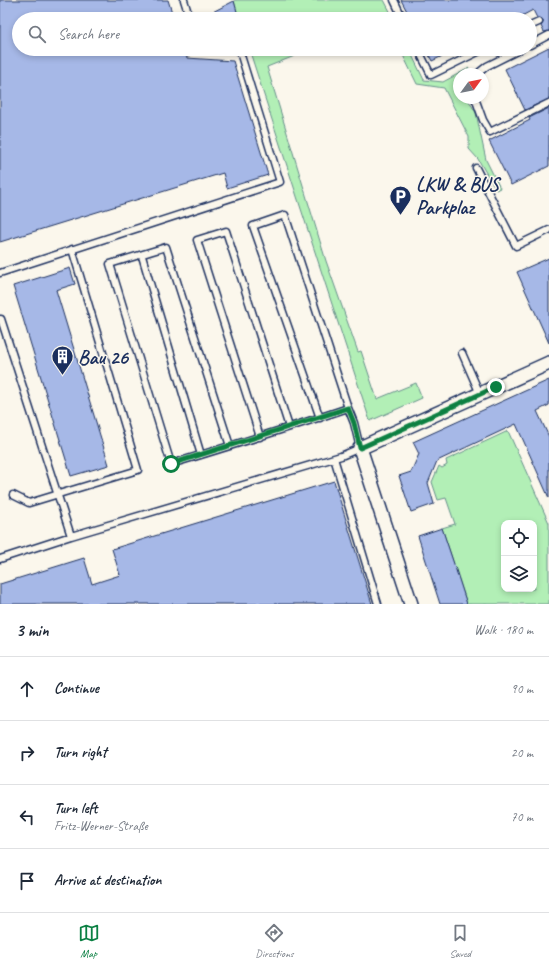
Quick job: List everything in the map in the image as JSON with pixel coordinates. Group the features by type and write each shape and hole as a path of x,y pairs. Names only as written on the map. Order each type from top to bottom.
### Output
{"street":[{"path":"411,604 360,448 549,363"}],"lane":[{"path":"184,0 188,12"},
{"path":"394,0 400,12"},
{"path":"537,41 549,35"},
{"path":"0,273 280,182 241,56"},
{"path":"422,56 431,75 470,56"},
{"path":"484,68 507,56"},
{"path":"477,104 483,120 490,132 549,103"},
{"path":"476,168 516,246 549,230"},
{"path":"0,559 71,536 334,458 360,448 354,423 285,215 253,226 320,418"},
{"path":"260,436 197,240 226,232 289,427"},
{"path":"230,446 166,247 142,256 110,264 171,464 202,455 320,418 348,408"},
{"path":"13,495 29,503 138,470 72,249"},
{"path":"142,256 202,455"},
{"path":"0,318 71,536"},
{"path":"462,353 480,394"},
{"path":"334,458 378,604"}],"green space":[{"path":"384,0 390,12 237,12 234,1"},
{"path":"251,56 294,56 267,67 326,261 358,352 361,351 377,399 416,383 422,398 370,421"},
{"path":"403,56 412,56 424,80 443,82 453,77 453,104 471,104 476,113 486,160 500,188 496,190 478,159 469,149 469,137 444,88 417,84"},
{"path":"508,431 549,523 549,604 467,604 442,528 455,524 446,498 438,500 432,482 439,466 442,468 447,465 446,460"}],"building":[{"path":"0,0 168,0 172,12 12,12 12,56 186,56 187,58 233,61 268,175 227,188 223,173 0,242"},
{"path":"401,0 549,0 549,31 544,32 541,26 543,20 537,18 537,12 534,12 533,10 529,12 407,12"},
{"path":"234,1 237,12 213,12"},
{"path":"549,47 549,99 525,110 505,69 531,56 537,56 537,53"},
{"path":"430,56 442,56 432,61"},
{"path":"549,108 549,166 511,185 489,141 530,120 529,118"},
{"path":"549,258 549,343 517,272"},
{"name":"Bau 26","path":"70,268 75,284 56,290 109,465 71,476 13,286"},
{"path":"549,380 549,405 537,411 549,437 549,498 516,424 437,461 428,483 434,504 411,512 399,476 411,472 419,454 413,442"},
{"path":"334,481 372,604 0,604 0,584 84,558 92,584 120,575 112,549"},
{"path":"442,528 467,604 440,604 418,536"}],"place":[{"name":"LKW & BUS Parkplaz","path":"401,216"},
{"name":"Bau 26","path":"62,376"}],"route":[{"path":"171,464 348,408 354,423 360,448 496,387"}]}
